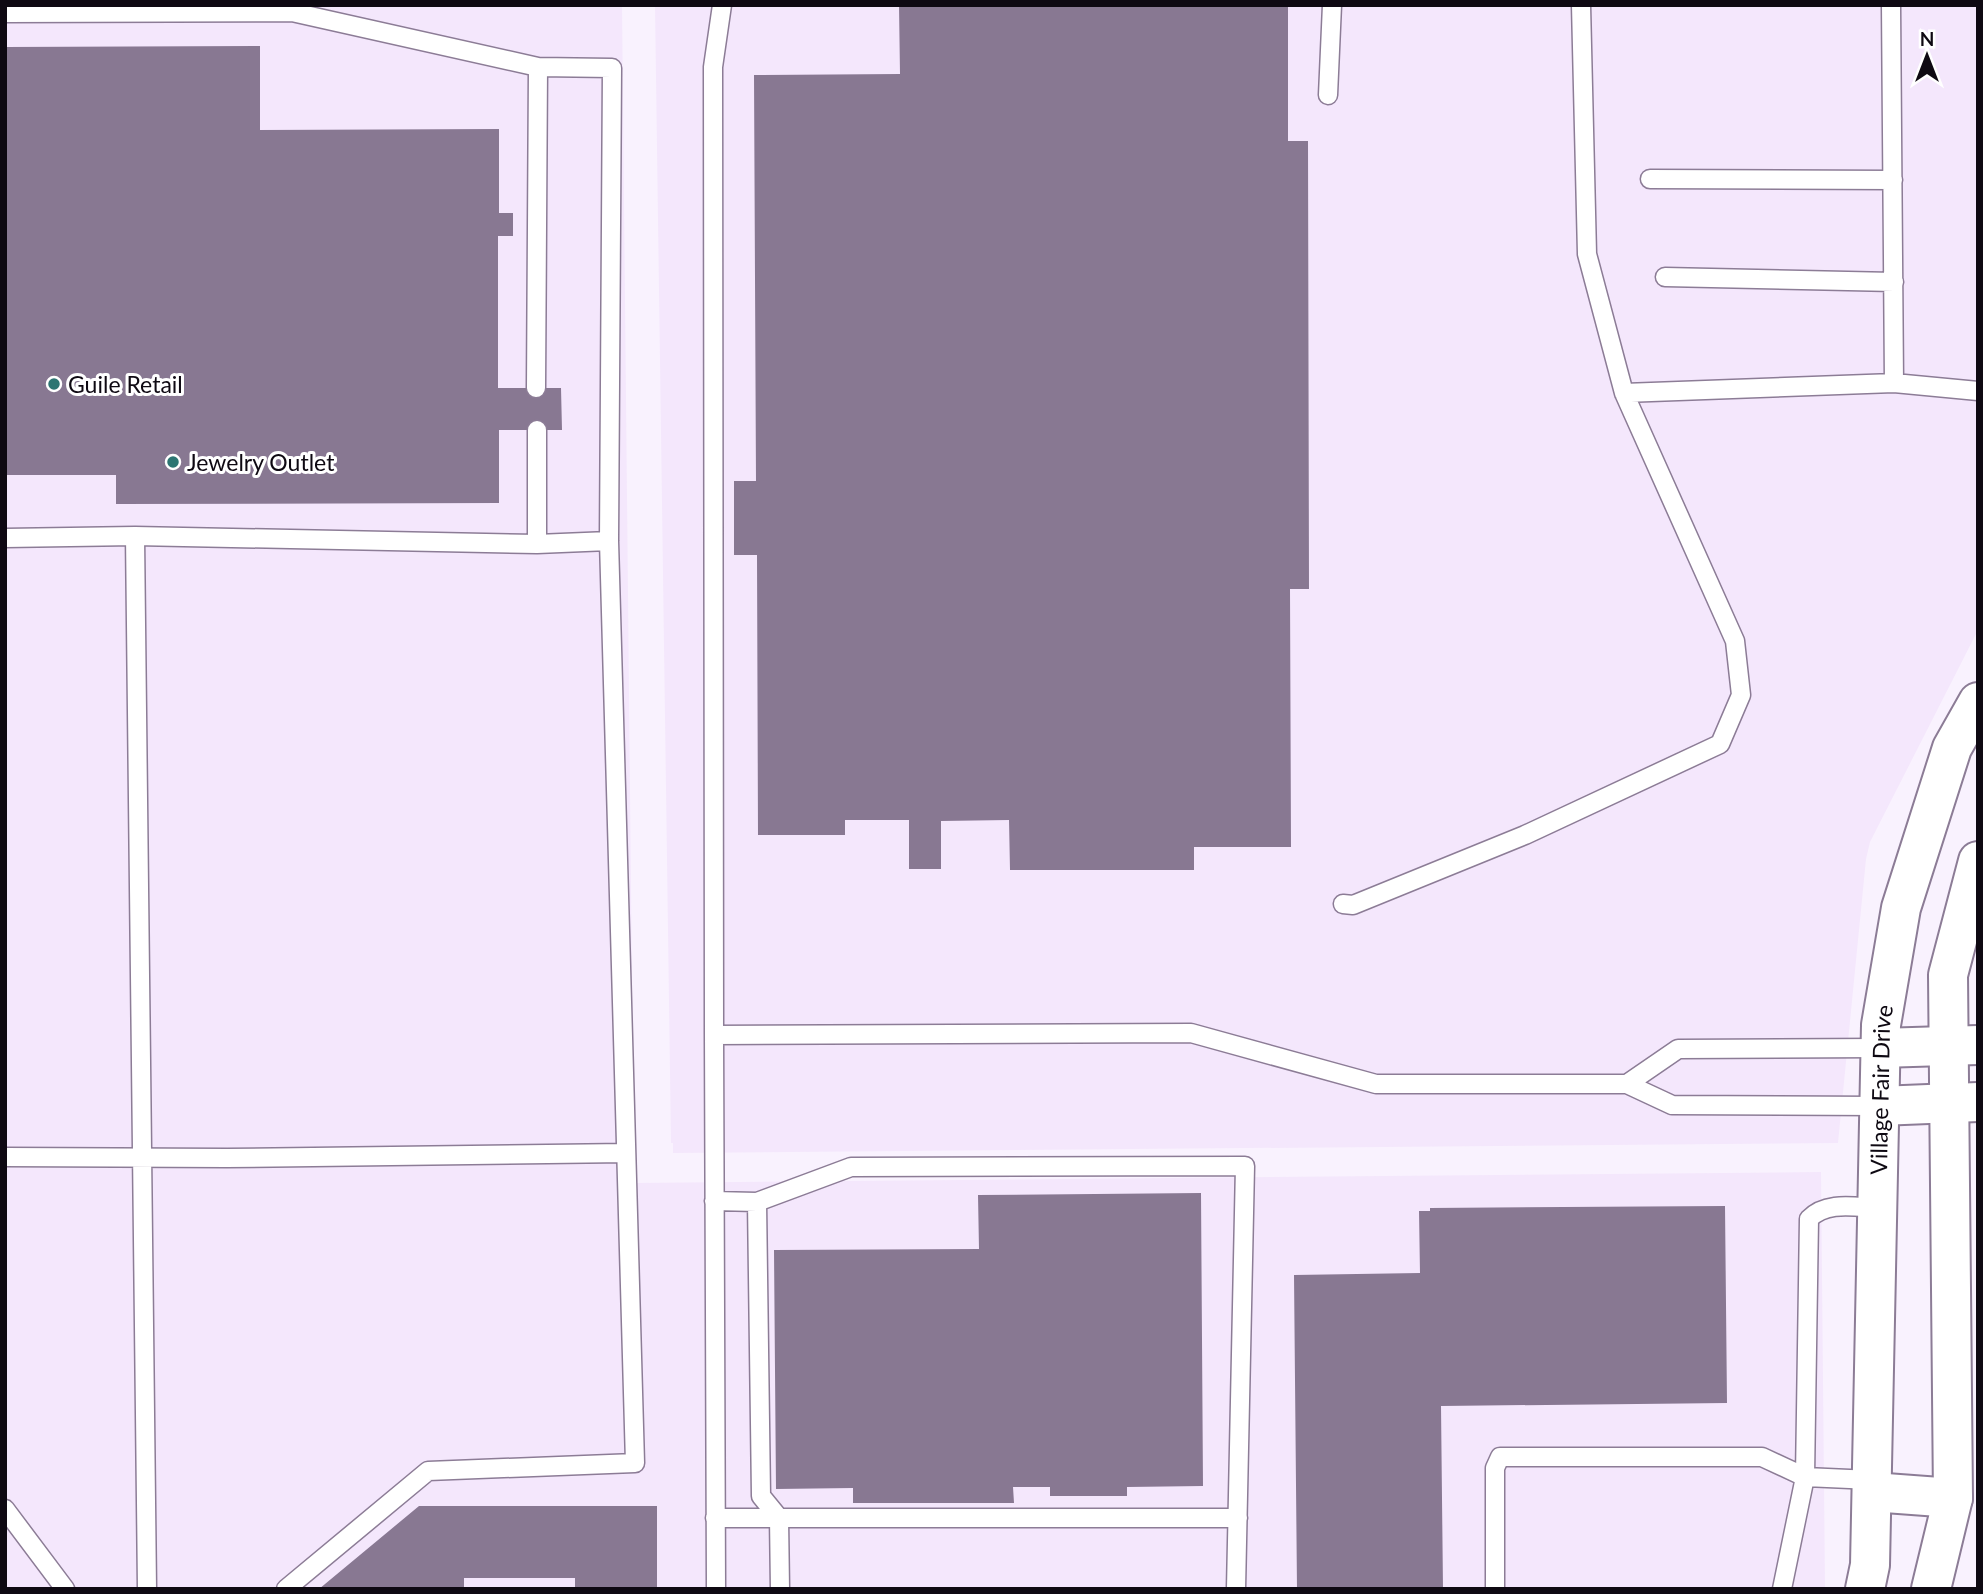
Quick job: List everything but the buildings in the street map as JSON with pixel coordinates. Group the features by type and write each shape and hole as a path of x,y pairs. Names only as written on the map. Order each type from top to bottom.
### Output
{"street":[{"name":"Village Fair Drive","path":"1865,1589 1870,1565 1881,1025 1901,908 1952,748 1978,702"},
{"path":"1931,1589 1953,1498 1963,1046 1948,975 1978,861"},
{"path":"1880,1048 1963,1046"},
{"path":"1879,1106 1963,1102"},
{"path":"1872,1486 1953,1498"}],"lane":[{"path":"716,1589 713,67 722,5"},
{"path":"1328,95 1332,5"},
{"path":"1343,904 1353,905 1525,835 1720,744 1741,695 1735,641 1623,393 1587,254 1581,5"},
{"path":"1891,5 1894,383"},
{"path":"5,13 292,12 538,66 612,68 609,541 635,1464 428,1471 286,1589"},
{"path":"536,388 538,66"},
{"path":"1650,179 1893,180"},
{"path":"1665,277 1894,282"},
{"path":"1623,393 1894,383 1978,391"},
{"path":"537,430 537,544"},
{"path":"5,538 135,536 537,544 609,541"},
{"path":"135,536 147,1589"},
{"path":"714,1035 1191,1033 1376,1084 1628,1084 1672,1105 1879,1106"},
{"path":"1628,1084 1678,1049 1880,1048"},
{"path":"5,1157 227,1158 626,1153"},
{"path":"715,1202 757,1202 851,1167 1245,1166 1236,1589"},
{"path":"757,1202 761,1496 779,1518 780,1589"},
{"path":"1782,1589 1805,1477 1809,1219 1817,1211 1836,1206 1877,1208"},
{"path":"1495,1589 1494,1468 1500,1457 1762,1457 1805,1477 1872,1486"},
{"path":"5,1509 65,1589"},
{"path":"715,1518 1238,1518"}],"shaded area":[{"path":"5,5 622,5 634,1183 1821,1172 1825,1589 5,1589"},
{"path":"655,5 1978,5 1978,630 1870,842 1866,859 1838,1143 673,1153"}],"place":[{"name":"Guile Retail","path":"54,384"},
{"name":"Jewelry Outlet","path":"173,462"}]}
